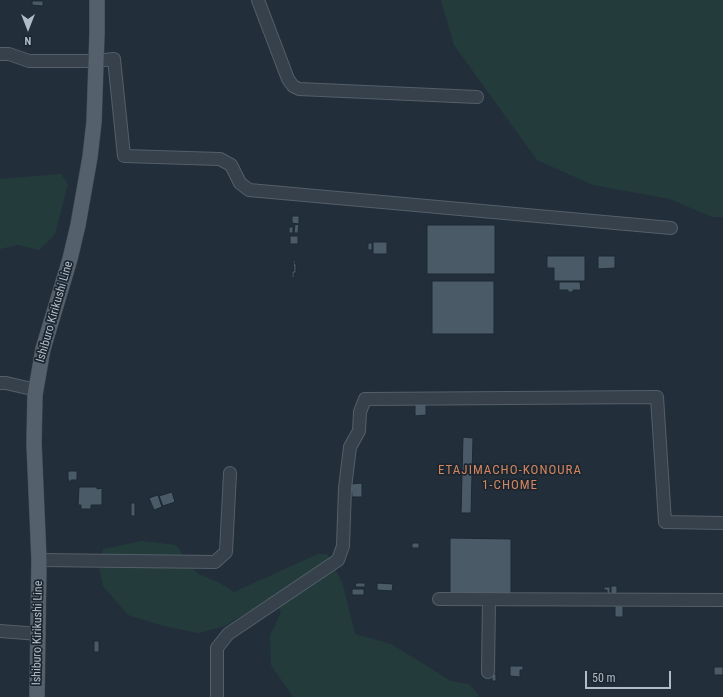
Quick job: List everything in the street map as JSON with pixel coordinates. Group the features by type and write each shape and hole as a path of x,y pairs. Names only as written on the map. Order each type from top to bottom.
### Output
{"main road":[{"name":"Ishiburo Kirikushi Line","path":"37,697 39,634 34,443 36,390 43,348 70,259 85,191 94,122 97,0"}],"street":[{"path":"258,0 288,79 293,86 299,89 477,97"},
{"path":"0,54 9,54 29,61 114,59 124,156 220,159 230,165 240,183 249,190 671,228"},
{"path":"0,383 36,390"},
{"path":"216,697 217,648 228,634 338,560 343,546 345,488 350,447 359,431 360,412 366,399 657,397 665,522 723,523"},
{"path":"38,560 214,562 226,552 230,473"},
{"path":"438,599 723,600"},
{"path":"488,672 489,599"},
{"path":"0,631 39,634"}],"green space":[{"path":"441,0 723,0 723,217 712,217 670,199 593,185 537,160 454,45"},
{"path":"61,174 68,184 55,234 39,250 18,245 0,249 0,179"},
{"path":"142,541 176,545 198,574 218,582 234,592 318,554 327,554 342,582 355,634 391,644 451,681 469,684 479,695 478,697 293,697 271,665 270,635 281,613 274,596 225,626 198,633 164,626 128,615 103,586 99,568 103,549"}],"building":[{"path":"32,1 43,1 43,6 32,5"},
{"path":"292,216 299,216 299,224 292,223"},
{"path":"295,224 299,225 298,233 294,233"},
{"path":"427,225 495,225 495,274 427,274"},
{"path":"289,227 293,227 293,233 289,233"},
{"path":"290,236 298,236 298,244 290,244"},
{"path":"373,242 387,242 387,254 373,254"},
{"path":"368,243 372,243 372,250 368,250"},
{"path":"547,256 585,256 585,281 554,281 554,268 547,268"},
{"path":"598,256 615,256 615,268 598,269"},
{"path":"293,260 295,260 296,264 296,273 294,273 294,278 292,278 292,271 294,271"},
{"path":"432,281 494,281 494,334 432,334"},
{"path":"559,282 580,282 581,290 573,290 573,292 568,292 568,290 559,290"},
{"path":"415,402 426,402 426,415 415,416"},
{"path":"463,437 473,438 471,513 461,513"},
{"path":"68,471 77,471 77,480 71,480 71,482 69,482"},
{"path":"362,483 362,497 352,497 351,484"},
{"path":"79,487 97,487 97,489 102,488 102,505 91,505 91,509 81,509 81,505 78,505"},
{"path":"172,492 175,502 163,506 159,496"},
{"path":"158,495 162,507 154,510 149,498"},
{"path":"131,503 135,503 135,516 131,516"},
{"path":"450,538 511,539 511,595 450,595"},
{"path":"412,543 419,543 419,548 412,548"},
{"path":"356,583 365,583 365,587 355,587"},
{"path":"377,583 393,584 392,591 377,590"},
{"path":"611,586 617,586 617,594 611,594"},
{"path":"604,587 610,587 610,594 607,594 607,590 604,590"},
{"path":"352,589 364,589 364,595 352,595"},
{"path":"615,606 623,606 623,617 615,617"},
{"path":"94,641 99,641 99,652 94,652"},
{"path":"510,666 523,666 523,670 520,670 520,677 510,676"},
{"path":"714,667 723,667 723,675 714,675"},
{"path":"492,674 496,674 496,681 492,681"}],"district":[{"name":"ETAJIMACHO-KONOURA 1-CHOME","path":"510,478"}]}
